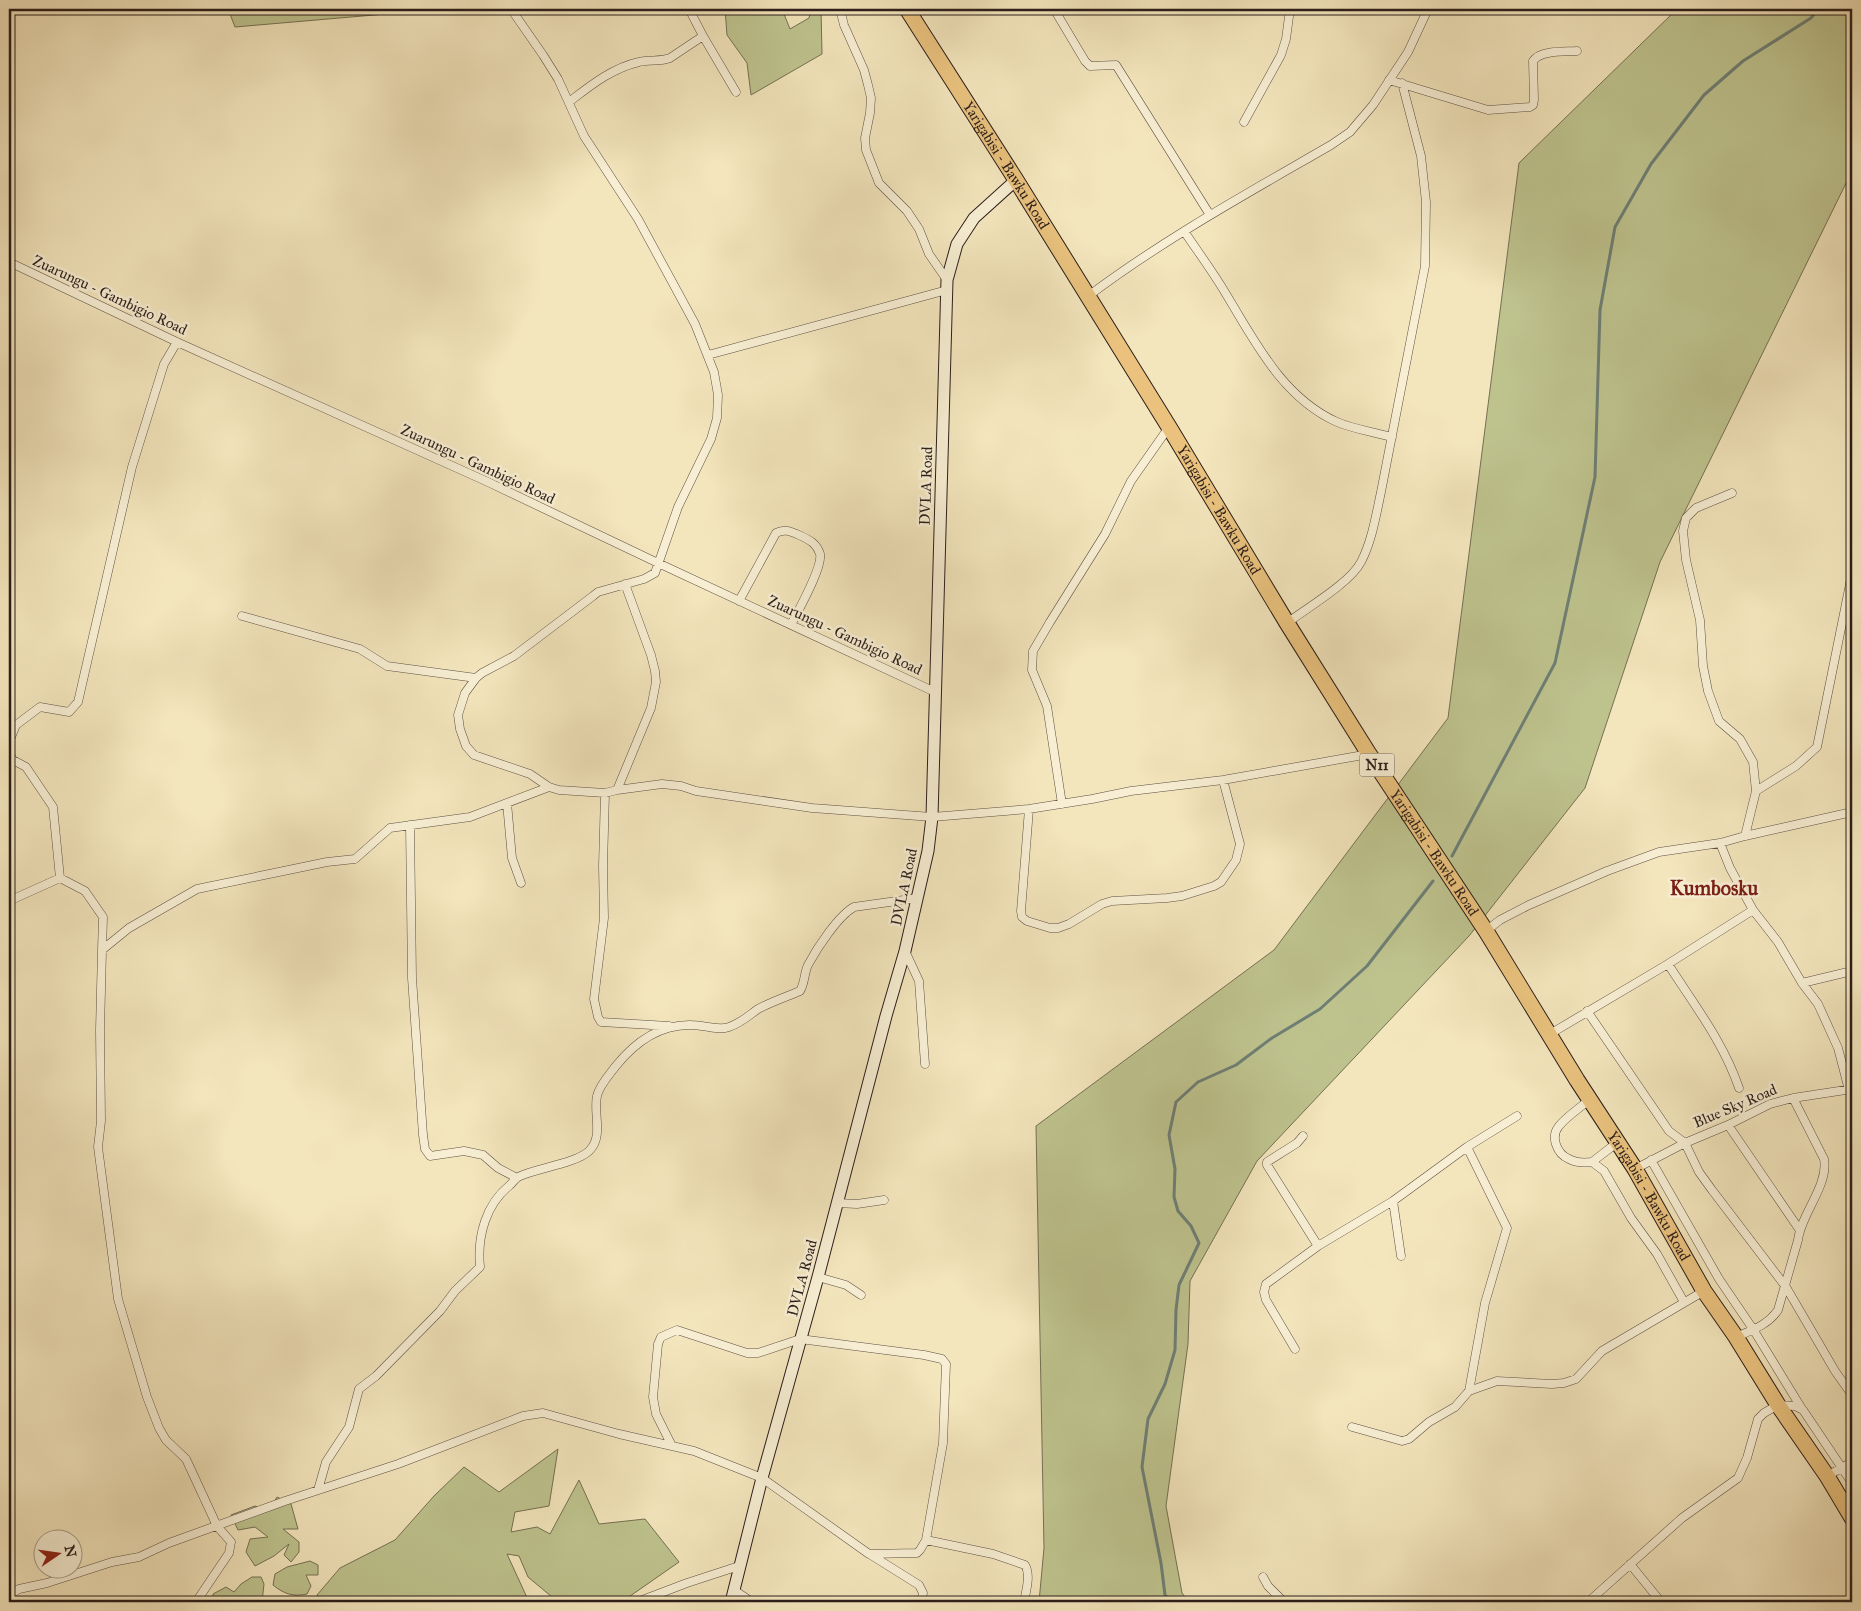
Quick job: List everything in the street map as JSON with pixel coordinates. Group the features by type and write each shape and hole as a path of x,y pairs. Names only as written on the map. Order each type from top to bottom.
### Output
{"highway":[{"name":"Yarigabisi - Bawku Road","path":"907,9 1016,180 1369,754 1486,931 1635,1169 1704,1291 1736,1337 1778,1406 1827,1476 1852,1518"}],"street":[{"path":"511,9 543,55 569,102 584,136 638,219 695,324 714,372 718,394 717,418 707,448 678,507 655,574 593,596 514,656 482,673 464,693 458,715 460,729 466,746 474,755 530,774 549,787 559,790 605,793 662,784 681,786 696,791 812,808 932,817 1062,804 1131,791 1222,780 1369,754"},
{"path":"689,9 736,92"},
{"path":"708,355 947,285 929,254 919,229 907,211 879,183 866,150 865,138 871,98 864,70 844,25 840,9"},
{"path":"1054,9 1085,61 1090,66 1116,66 1142,104 1210,215"},
{"path":"1244,122 1280,55 1286,39 1290,9"},
{"path":"1087,297 1126,268 1184,231 1350,132 1373,105 1408,52 1428,9"},
{"path":"569,102 609,74 640,61 670,58 703,36"},
{"path":"1389,80 1488,110 1530,107 1533,105 1534,100 1532,61 1534,58 1542,55 1577,51"},
{"path":"1287,623 1348,578 1360,564 1372,529 1392,437 1425,266 1426,202 1421,156 1402,83"},
{"name":"DVLA Road","path":"731,1602 762,1478 905,951 928,852 932,817 947,285 957,244 974,218 1016,180"},
{"path":"1184,231 1217,279 1268,362 1308,405 1338,422 1392,437"},
{"name":"Zuarungu - Gambigio Road","path":"9,262 177,342 488,482 658,564 935,692"},
{"path":"9,742 12,726 40,708 68,712 78,702 132,467 164,364 177,342"},
{"path":"1062,804 1047,706 1032,670 1034,651 1105,534 1131,481 1169,427"},
{"path":"1732,493 1696,508 1686,518 1683,531 1686,560 1700,620 1703,666 1708,691 1719,721 1740,739 1753,762 1756,791 1745,836"},
{"path":"739,601 776,533 781,530 788,530 814,543 818,548 820,563 791,625"},
{"path":"1756,791 1796,766 1817,747 1852,574"},
{"path":"617,790 651,708 656,682 651,655 625,584"},
{"path":"242,616 360,649 387,666 476,678"},
{"path":"9,753 14,760 26,767 52,807 60,878"},
{"path":"1029,808 1022,917 1027,921 1050,928 1058,928 1069,924 1102,904 1112,901 1174,897 1214,886 1221,882 1236,860 1240,844 1222,780"},
{"path":"102,950 129,928 197,889 326,862 355,858 390,828 470,817 549,787"},
{"path":"605,793 602,866 604,918 594,999 601,1022 727,1028 759,1009 800,991 808,965 838,919 847,911 854,907 918,898"},
{"path":"507,803 512,858 521,883"},
{"path":"1486,931 1500,920 1529,905 1608,871 1659,852 1720,843 1852,812"},
{"path":"410,825 412,978 422,1135 425,1149 430,1156 464,1151 483,1155 498,1168 517,1178"},
{"path":"1720,843 1730,868 1753,910 1778,942 1802,983 1818,1004 1838,1048 1850,1090"},
{"path":"9,901 60,878"},
{"path":"60,878 85,891 103,917 100,1030 101,1121 98,1147 118,1299 147,1397 159,1428 166,1440 186,1459 217,1526 231,1542 229,1553 196,1602"},
{"path":"1550,1034 1668,964 1753,910"},
{"path":"905,951 919,981 925,1064"},
{"path":"1668,964 1720,1046 1739,1088"},
{"path":"1802,983 1852,971"},
{"path":"1587,1011 1669,1131 1685,1143 1699,1172 1786,1287 1835,1371 1852,1395"},
{"path":"318,1490 326,1462 350,1427 359,1389 376,1376 440,1311 455,1291 480,1266 479,1253 485,1220 501,1192 517,1178 561,1164 590,1150 597,1134 596,1098 598,1091 615,1067 633,1047 658,1031 674,1026"},
{"name":"Blue Sky Road","path":"1635,1169 1685,1143 1728,1125 1770,1104 1793,1098 1850,1090"},
{"path":"1736,1337 1765,1324 1774,1317 1778,1310 1786,1287 1799,1229 1818,1192 1825,1164 1793,1098"},
{"path":"1590,1099 1558,1126 1555,1140 1560,1153 1580,1163 1592,1162 1618,1142"},
{"path":"1295,1349 1266,1300 1264,1292 1266,1284 1318,1246 1393,1201 1467,1147 1517,1116"},
{"path":"1728,1125 1799,1229"},
{"path":"1303,1136 1297,1143 1267,1162 1267,1165 1318,1246"},
{"path":"1352,1427 1402,1441 1409,1439 1429,1422 1455,1407 1469,1390 1485,1303 1506,1228 1467,1147"},
{"path":"1651,1160 1719,1279 1852,1483"},
{"path":"1592,1162 1604,1171 1631,1218 1658,1254 1684,1302"},
{"path":"837,1203 858,1204 884,1200"},
{"path":"1393,1201 1401,1256"},
{"path":"818,1277 846,1285 861,1295"},
{"path":"1469,1390 1497,1381 1564,1384 1576,1379 1602,1351 1704,1291"},
{"path":"671,1444 656,1414 653,1397 658,1344 661,1337 677,1330 685,1331 747,1353 765,1351 800,1339 942,1359 946,1364 943,1443 926,1540 917,1553 869,1554"},
{"path":"1588,1602 1682,1518 1738,1478 1747,1458 1758,1419 1778,1406 1795,1406 1803,1410"},
{"path":"9,1594 112,1562 139,1557 169,1543 318,1490 398,1464 523,1416 543,1413 618,1434 671,1444 762,1478 869,1554 919,1585 923,1593 921,1602"},
{"path":"1827,1476 1852,1462"},
{"path":"926,1540 993,1554 1025,1565 1028,1569 1028,1575 1024,1602"},
{"path":"1630,1564 1660,1602"},
{"path":"637,1602 739,1566"},
{"path":"1263,1577 1268,1586 1284,1602"},
{"path":"734,1590 752,1602"}],"green space":[{"path":"228,9 409,9 409,12 235,27"},
{"path":"725,9 782,9 790,29 809,18 811,9 821,9 822,54 751,95 747,63 727,35"},
{"path":"1677,9 1852,9 1852,171 1660,562 1585,788 1469,936 1257,1161 1190,1281 1188,1344 1166,1506 1182,1593 1189,1602 1039,1602 1044,1548 1036,1126 1274,950 1448,718 1519,163"},
{"path":"558,1449 549,1506 515,1512 511,1532 537,1527 550,1534 579,1480 599,1524 645,1519 679,1562 623,1601 616,1602 558,1602 528,1577 519,1556 507,1554 529,1602 318,1602 317,1595 340,1568 395,1540 434,1496 464,1467 499,1492"},
{"path":"277,1497 291,1504 298,1529 283,1529 299,1542 299,1552 291,1562 284,1555 289,1544 274,1556 255,1566 246,1552 250,1539 268,1537 255,1527 238,1530 231,1515 255,1506 269,1511"},
{"path":"310,1561 318,1565 318,1575 306,1575 311,1586 307,1594 289,1594 273,1585 275,1574 287,1567"},
{"path":"252,1577 261,1577 264,1584 262,1602 213,1602 213,1594 226,1587 234,1592 241,1584"},
{"path":"190,1600 213,1602 191,1602"}],"waterway":[{"path":"1452,856 1555,663 1595,477 1600,310 1615,227 1651,164 1704,95 1743,61 1811,18 1818,9"},
{"path":"1171,1602 1165,1595 1161,1563 1142,1467 1148,1419 1165,1384 1175,1350 1179,1285 1199,1243 1191,1226 1178,1211 1174,1197 1175,1169 1169,1135 1176,1102 1198,1082 1236,1065 1272,1038 1320,1009 1367,966 1433,881"}],"district":[{"name":"Kumbosku","path":"1714,888"}]}
